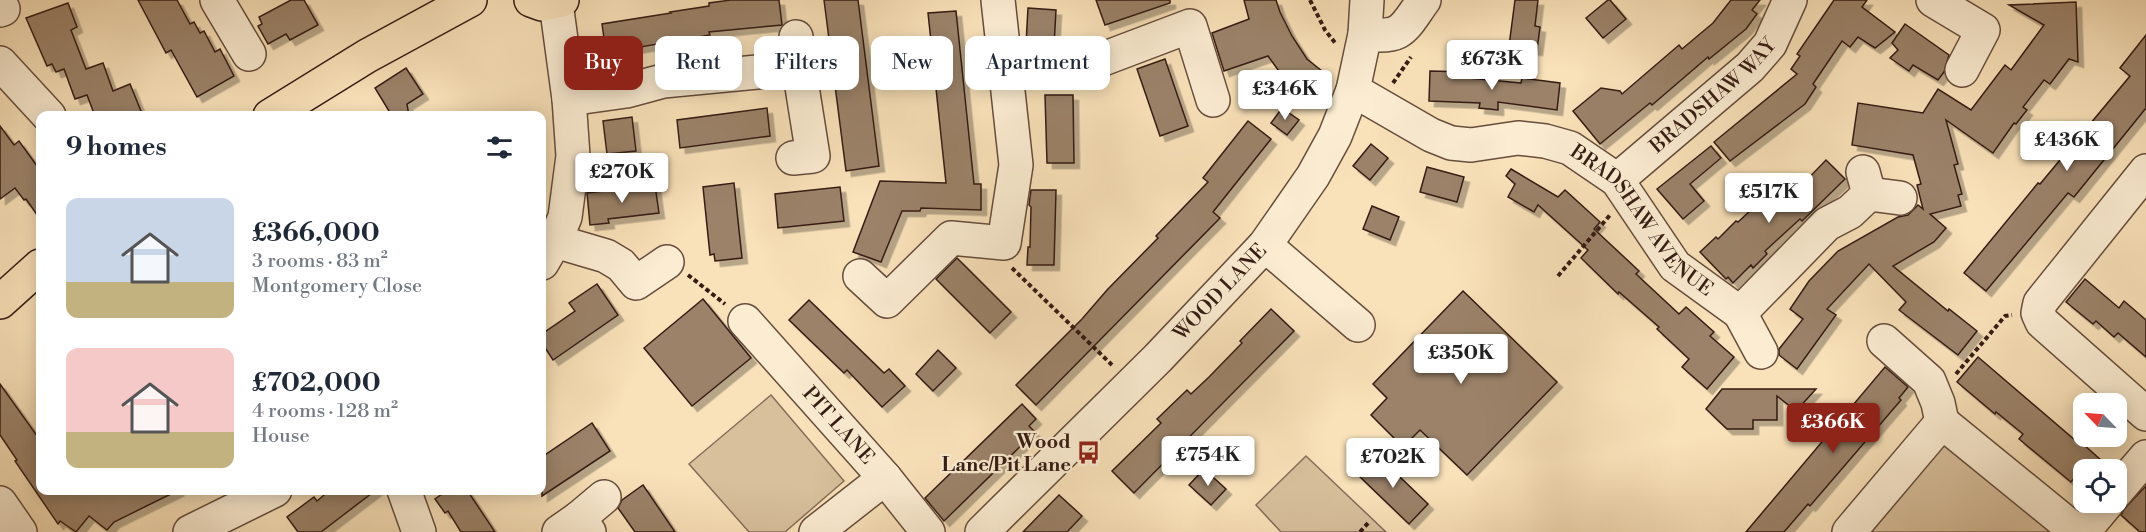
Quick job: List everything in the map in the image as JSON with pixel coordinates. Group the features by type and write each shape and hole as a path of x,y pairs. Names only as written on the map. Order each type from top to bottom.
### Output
{"main road":[{"path":"278,111 367,56 470,0"},
{"path":"0,302 36,270"}],"street":[{"path":"217,0 249,54"},
{"path":"998,0 1002,36"},
{"name":"WOOD LANE","path":"982,532 1132,384 1265,245 1319,166 1335,136 1353,90 1362,44 1367,0"},
{"path":"1362,44 1387,37 1401,30 1424,0"},
{"name":"BRADSHAW WAY","path":"1622,188 1750,67 1770,44 1790,0"},
{"path":"1933,0 1983,30 1962,70"},
{"path":"550,1 569,99 573,156 565,217 548,252 606,256 621,265 636,283 667,262"},
{"path":"1110,56 1190,26 1213,100"},
{"path":"569,99 626,91 798,53 813,156 793,158"},
{"path":"0,63 44,111"},
{"path":"860,276 887,301 951,238 1004,243 1016,165 1008,90"},
{"name":"BRADSHAW AVENUE","path":"1353,90 1431,135 1450,142 1471,145 1518,138 1545,141 1570,148 1622,188 1675,266 1740,313"},
{"path":"2146,171 2040,303 2038,313 2042,322 2146,414"},
{"path":"1761,352 1740,313 1827,224 1850,212 1877,188"},
{"path":"1265,245 1358,325"},
{"name":"PIT LANE","path":"746,321 885,478 928,532"},
{"path":"1884,341 1929,381 1939,410 2077,532"},
{"path":"1850,532 1939,410"},
{"path":"2127,479 2146,457"},
{"path":"816,532 885,478"},
{"path":"189,532 262,495"},
{"path":"406,495 419,532"},
{"path":"576,527 604,497"},
{"path":"0,503 20,532"},
{"path":"2083,532 2099,513"}],"path":[{"path":"1310,0 1325,30 1340,50 1362,44"},
{"path":"1558,276 1622,188"},
{"path":"1004,243 1013,270 1132,384"},
{"path":"667,262 704,286 746,321"},
{"path":"1939,410 2005,316 2038,313"},
{"path":"1360,532 1369,522"}],"shaded area":[{"path":"771,395 844,481 785,532 749,532 689,464"},
{"path":"1945,442 2047,526 2048,532 1864,532"},
{"path":"1306,456 1386,532 1281,532 1256,505"}],"building":[{"path":"138,0 177,0 190,24 194,22 200,33 204,31 215,52 220,49 234,76 197,97 171,50 166,53"},
{"path":"291,0 304,0 318,25 290,40 286,34 268,44 258,26 262,24 259,17"},
{"path":"731,0 779,0 782,25 709,32 710,35 704,36 655,36 655,45 643,47 643,36 604,36 602,24 709,6 709,3"},
{"path":"824,0 858,0 879,166 846,171 836,90 859,90 859,36 829,36"},
{"path":"1096,0 1170,0 1170,3 1105,25"},
{"path":"1244,0 1276,0 1292,36 1307,59 1322,71 1302,95 1281,74 1268,56 1224,71 1212,33 1249,19"},
{"path":"1515,0 1538,0 1535,26 1540,27 1537,50 1509,46"},
{"path":"1608,0 1626,19 1603,38 1586,18"},
{"path":"1731,0 1760,0 1752,10 1757,14 1746,29 1600,144 1573,111 1601,88 1620,91 1622,94 1679,45 1682,49 1713,23"},
{"path":"1834,0 1867,0 1862,7 1895,32 1875,48 1858,37 1850,47 1842,41 1813,84 1816,87 1805,104 1730,161 1714,142 1797,74 1791,69 1800,56 1797,54"},
{"path":"2076,2 2078,62 2069,59 2050,84 2044,80 2023,107 2027,110 2016,124 2014,123 1993,153 1946,120 1958,164 1954,165 1962,194 1958,195 1961,206 1930,214 1946,228 1934,242 1893,266 1948,311 1949,309 1977,331 1958,355 1899,310 1906,302 1869,264 1827,309 1836,315 1797,369 1779,355 1779,349 1803,319 1790,309 1809,281 1838,251 1898,217 1908,215 1918,205 1923,209 1917,185 1921,184 1913,155 1852,145 1858,103 1923,113 1938,89 1971,110 2005,65 2011,70 2044,25 2009,5"},
{"path":"68,3 77,27 71,30 86,69 103,63 113,91 130,84 141,111 93,111 87,95 75,99 64,69 56,72 52,64 47,66 26,18"},
{"path":"1028,8 1056,10 1055,36 1026,36"},
{"path":"956,11 974,184 981,184 981,210 921,208 920,211 902,211 881,262 853,252 880,181 946,183 936,90 953,90 953,36 930,36 928,13"},
{"path":"1905,24 1949,55 1944,72 1938,80 1913,65 1909,71 1890,58 1898,50 1892,43"},
{"path":"2146,35 2146,108 2074,197 2068,193 1986,291 1964,273 2130,76 2120,68"},
{"path":"1165,59 1188,126 1160,136 1137,69"},
{"path":"406,68 423,94 407,104 408,111 389,111 375,88"},
{"path":"1430,71 1469,72 1469,78 1521,83 1522,78 1560,83 1557,110 1498,102 1498,110 1479,108 1480,103 1429,101"},
{"path":"1045,95 1073,95 1074,163 1047,163"},
{"path":"767,108 770,136 680,148 677,120"},
{"path":"1282,108 1299,120 1287,135 1271,123"},
{"path":"632,117 636,151 607,154 603,121"},
{"path":"1248,121 1271,139 1213,212 1220,218 1036,405 1016,385 1082,319 1208,182 1203,178"},
{"path":"0,126 14,145 19,141 36,164 36,213 15,188 0,199"},
{"path":"1371,144 1388,158 1370,180 1353,166"},
{"path":"1711,146 1721,158 1690,184 1704,201 1683,219 1657,189"},
{"path":"1826,160 1845,179 1802,221 1800,219 1765,251 1767,254 1753,268 1751,265 1733,283 1728,277 1726,279 1700,252 1766,196 1775,206 1797,186 1799,188"},
{"path":"1427,167 1464,177 1457,202 1420,192"},
{"path":"1511,169 1558,197 1565,190 1600,222 1594,229 1639,271 1636,274 1679,314 1686,307 1714,332 1710,336 1734,357 1707,389 1682,367 1689,359 1657,329 1659,327 1619,292 1618,294 1581,258 1588,250 1538,205 1534,212 1508,197 1515,184 1506,176"},
{"path":"734,183 742,258 715,261 714,254 710,255 703,187"},
{"path":"655,185 659,213 608,219 609,223 590,225 587,193"},
{"path":"840,187 844,221 778,228 775,194"},
{"path":"1031,190 1056,190 1054,265 1027,265 1028,247 1030,247"},
{"path":"1372,206 1399,217 1390,240 1363,229"},
{"path":"957,258 1011,312 990,333 936,279"},
{"path":"2085,279 2119,308 2124,301 2146,320 2146,357 2118,333 2114,337 2096,321 2093,324 2066,302"},
{"path":"597,284 618,315 553,360 546,349 546,331 575,311 569,303"},
{"path":"1463,291 1557,382 1467,475 1420,430 1403,447 1371,415 1387,398 1373,384"},
{"path":"703,299 751,358 692,406 644,348"},
{"path":"809,300 884,373 889,369 905,386 882,407 847,370 844,373 789,320"},
{"path":"1271,309 1294,331 1134,493 1112,471 1161,423 1157,419 1187,390 1191,394 1209,377"},
{"path":"938,350 956,368 933,391 916,374"},
{"path":"1978,357 2073,438 2073,447 2086,447 2100,459 2073,459 2071,482 2019,439 2023,434 1957,382"},
{"path":"1885,367 1908,387 1899,398 1901,400 1810,506 1808,504 1784,532 1746,532"},
{"path":"0,384 36,434 36,492 15,461 17,460 0,435"},
{"path":"1722,389 1816,389 1796,411 1777,396 1777,420 1753,420 1753,429 1727,429 1706,409"},
{"path":"1022,404 1036,419 1029,426 1035,432 944,521 925,498"},
{"path":"592,423 610,451 546,493 546,454"},
{"path":"1377,455 1428,504 1409,524 1358,475"},
{"path":"1204,469 1226,489 1211,505 1189,485"},
{"path":"643,485 675,532 635,532 618,508 622,500"},
{"path":"2146,486 2146,532 2140,532 2121,515 2127,513 2127,506"},
{"path":"38,495 169,495 114,522 107,530 89,516 76,532 60,521 58,524"},
{"path":"324,495 369,495 321,532 298,532 287,517 314,497 317,501"},
{"path":"441,495 470,495 495,532 461,532 448,511 445,513 435,499"},
{"path":"1059,495 1082,516 1067,532 1023,532"}],"place":[{"name":"Wood Lane/Pit Lane","path":"1089,453"}]}
